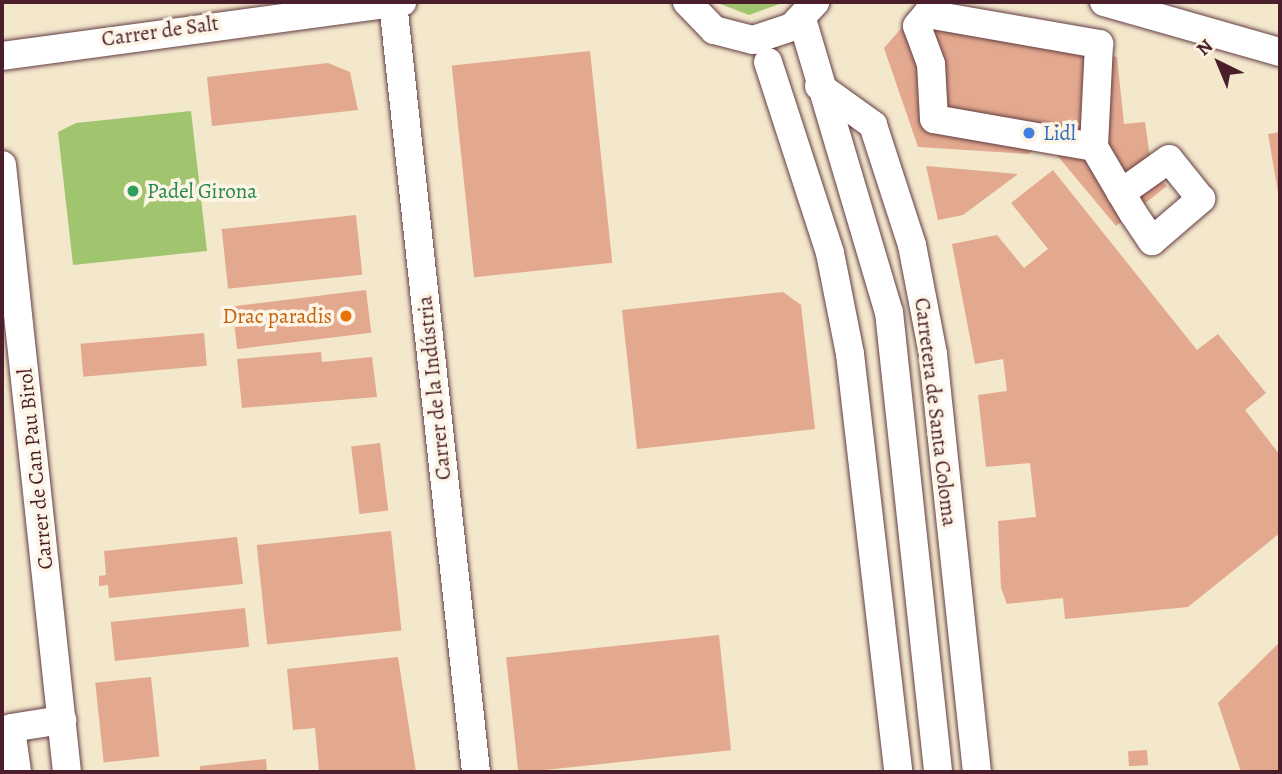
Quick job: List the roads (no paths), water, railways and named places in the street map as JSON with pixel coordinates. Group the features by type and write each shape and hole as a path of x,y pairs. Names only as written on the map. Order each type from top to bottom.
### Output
{"street":[{"name":"Carrer de Salt","path":"2,56 398,2"},
{"name":"Carrer de la Indústria","path":"398,2 476,772"},
{"path":"687,2 714,30 746,40 780,34 809,10"},
{"path":"1104,2 1280,52"},
{"name":"Carretera de Santa Coloma","path":"809,10 819,86 889,312 938,772"},
{"path":"1094,147 934,119 931,64 917,26 927,15 996,14 1100,44 1094,147 1121,193"},
{"name":"Carretera de Santa Coloma","path":"746,40 835,138"},
{"name":"Carretera de Santa Coloma","path":"768,62 830,253 850,354 898,772"},
{"name":"Carretera de Santa Coloma","path":"819,86 873,124 912,245 933,354 977,772"},
{"name":"Carrer de Can Pau Birol","path":"2,165 68,772"},
{"path":"17,772 11,728 62,720"}],"place":[{"name":"Lidl","path":"1029,133"},
{"name":"Padel Girona","path":"133,191"},
{"name":"Drac paradis","path":"346,316"}]}
